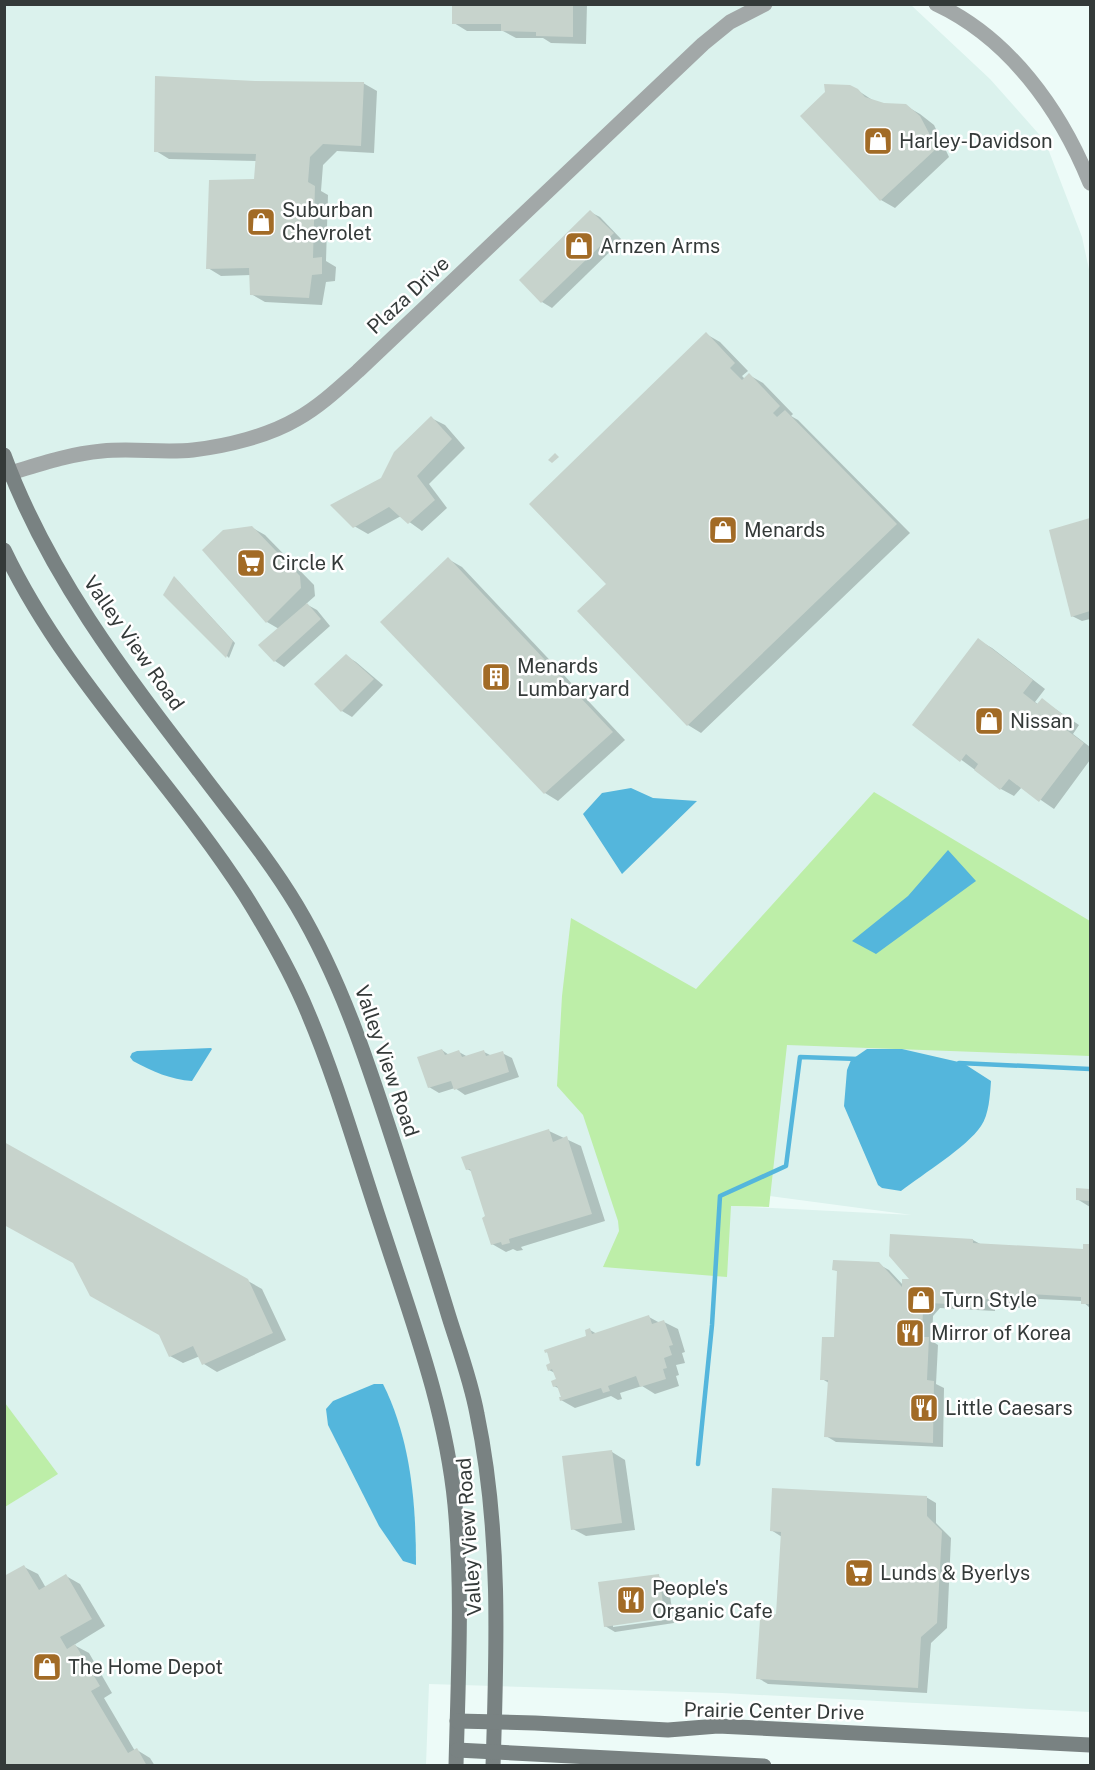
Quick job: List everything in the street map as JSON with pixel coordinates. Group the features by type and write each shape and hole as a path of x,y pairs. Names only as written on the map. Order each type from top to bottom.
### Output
{"main road":[{"name":"Valley View Road","path":"4,455 8,474 79,606 297,905 332,971 351,1017 442,1294 476,1409 489,1485 495,1564 493,1758"},
{"name":"Valley View Road","path":"4,550 21,584 105,709 211,846 245,896 276,948 307,1011 412,1315 442,1425 454,1504 456,1538 459,1618 457,1758"},
{"name":"Prairie Center Drive","path":"457,1721 668,1730 718,1726 1090,1744"},
{"path":"457,1758 764,1766"}],"street":[{"name":"Plaza Drive","path":"8,474 61,457 102,451 193,450 261,435 296,420 322,402 358,371 703,44 730,22 765,4"},
{"path":"936,4 954,13 990,38 1020,66 1058,120 1090,183"}],"shaded area":[{"path":"5,5 911,5 990,79 1045,141 1082,237 1090,274 1090,1712 722,1693 429,1684 426,1765 5,1766 5,1507 57,1473 4,1409","holes":["731,1191 911,1215 731,1206"]}],"green space":[{"path":"874,792 1090,921 1090,1056 787,1045 769,1207 731,1206 727,1277 603,1267 619,1231 618,1221 583,1115 557,1086 562,996 571,918 696,989"},
{"path":"4,1404 58,1474 5,1507"}],"water":[{"path":"631,788 653,798 697,801 622,874 583,814 602,793"},
{"path":"948,850 976,881 876,954 852,941 908,896"},
{"path":"211,1048 192,1081 162,1074 133,1061 130,1057 137,1051"},
{"path":"867,1049 902,1049 963,1063 991,1081 989,1105 981,1126 966,1143 901,1191 882,1188 878,1185 844,1106 847,1070 851,1060"},
{"path":"374,1384 383,1384 400,1427 406,1450 415,1519 416,1565 403,1561 379,1526 328,1425 326,1409 333,1401"}],"building":[{"path":"452,4 573,4 573,37 536,36 536,32 501,31 501,24 452,24"},
{"name":"Suburban Chevrolet","path":"155,76 255,81 364,82 361,146 323,144 310,157 308,182 315,186 313,258 322,257 322,274 312,275 309,298 250,295 249,268 206,269 209,180 254,179 256,154 154,152"},
{"name":"Harley-Davidson","path":"824,84 850,85 858,89 865,97 884,103 906,104 920,116 929,133 936,149 880,201 800,116 825,92"},
{"path":"590,210 614,233 541,303 519,280"},
{"name":"Menards","path":"706,332 735,363 730,368 742,380 749,373 780,406 773,413 777,417 785,410 897,524 687,726 577,611 606,584 529,504"},
{"path":"431,416 452,439 417,476 435,500 408,524 389,507 353,528 330,505 381,478 394,452"},
{"path":"555,453 559,457 552,463 548,460"},
{"path":"1090,518 1090,611 1071,617 1049,530"},
{"name":"Circle K","path":"252,526 300,576 301,588 266,623 202,550 223,530"},
{"name":"Menards Lumbaryard","path":"448,557 613,732 544,794 380,622"},
{"path":"174,576 233,641 226,658 163,595"},
{"path":"307,603 321,619 274,662 258,645"},
{"name":"Nissan","path":"978,638 1033,680 1023,693 1037,704 1042,698 1066,717 1060,725 1084,743 1039,802 1009,779 1000,790 974,770 978,764 966,754 960,762 912,725"},
{"path":"346,654 374,679 341,712 314,684"},
{"path":"442,1049 445,1055 459,1050 462,1057 484,1050 486,1056 503,1051 509,1072 454,1090 451,1081 428,1088 417,1057"},
{"path":"549,1129 553,1142 567,1136 592,1214 509,1239 510,1243 502,1245 501,1242 491,1245 482,1218 485,1216 470,1169 466,1170 461,1157"},
{"path":"4,1142 248,1279 273,1333 202,1365 193,1346 169,1357 159,1335 90,1296 73,1263 4,1225"},
{"path":"1076,1188 1090,1189 1090,1201 1076,1200"},
{"path":"890,1234 973,1239 973,1243 1083,1249 1083,1244 1090,1244 1090,1304 1081,1304 1081,1297 1029,1294 1029,1302 1001,1303 1000,1300 986,1299 985,1306 929,1303 923,1310 922,1337 929,1337 927,1380 934,1381 933,1443 824,1437 828,1380 820,1380 822,1337 834,1337 837,1271 832,1270 833,1260 879,1262 902,1287 902,1279 909,1279 889,1256"},
{"path":"649,1315 652,1324 664,1320 673,1345 669,1346 672,1355 664,1358 667,1368 663,1369 666,1379 640,1387 636,1376 608,1386 610,1391 603,1393 601,1388 560,1401 557,1386 553,1387 551,1381 556,1379 552,1369 548,1371 546,1365 550,1363 547,1352 545,1353 544,1350 586,1336 585,1330 590,1328 592,1334"},
{"path":"612,1450 622,1523 571,1530 562,1456"},
{"name":"Lunds & Byerlys","path":"772,1488 927,1496 927,1516 942,1531 937,1623 921,1637 918,1688 756,1679 760,1619 776,1614 781,1532 770,1531"},
{"name":"The Home Depot","path":"24,1565 39,1590 66,1574 92,1619 60,1637 67,1649 75,1644 100,1686 91,1691 128,1753 137,1748 147,1766 4,1766 4,1576"},
{"name":"People's Organic Cafe","path":"659,1574 665,1618 604,1627 598,1582"}],"waterway":[{"path":"698,1464 712,1325 720,1196 786,1166 800,1057 858,1059"},
{"path":"959,1063 1090,1069"}],"place":[{"name":"Harley-Davidson","path":"878,141"},
{"name":"Suburban Chevrolet","path":"261,222"},
{"name":"Arnzen Arms","path":"579,246"},
{"name":"Menards","path":"723,530"},
{"name":"Circle K","path":"251,563"},
{"name":"Menards Lumbaryard","path":"496,677"},
{"name":"Nissan","path":"989,721"},
{"name":"Turn Style","path":"921,1300"},
{"name":"Mirror of Korea","path":"910,1333"},
{"name":"Little Caesars","path":"924,1408"},
{"name":"Lunds & Byerlys","path":"859,1573"},
{"name":"People's Organic Cafe","path":"631,1600"},
{"name":"The Home Depot","path":"47,1667"}]}
